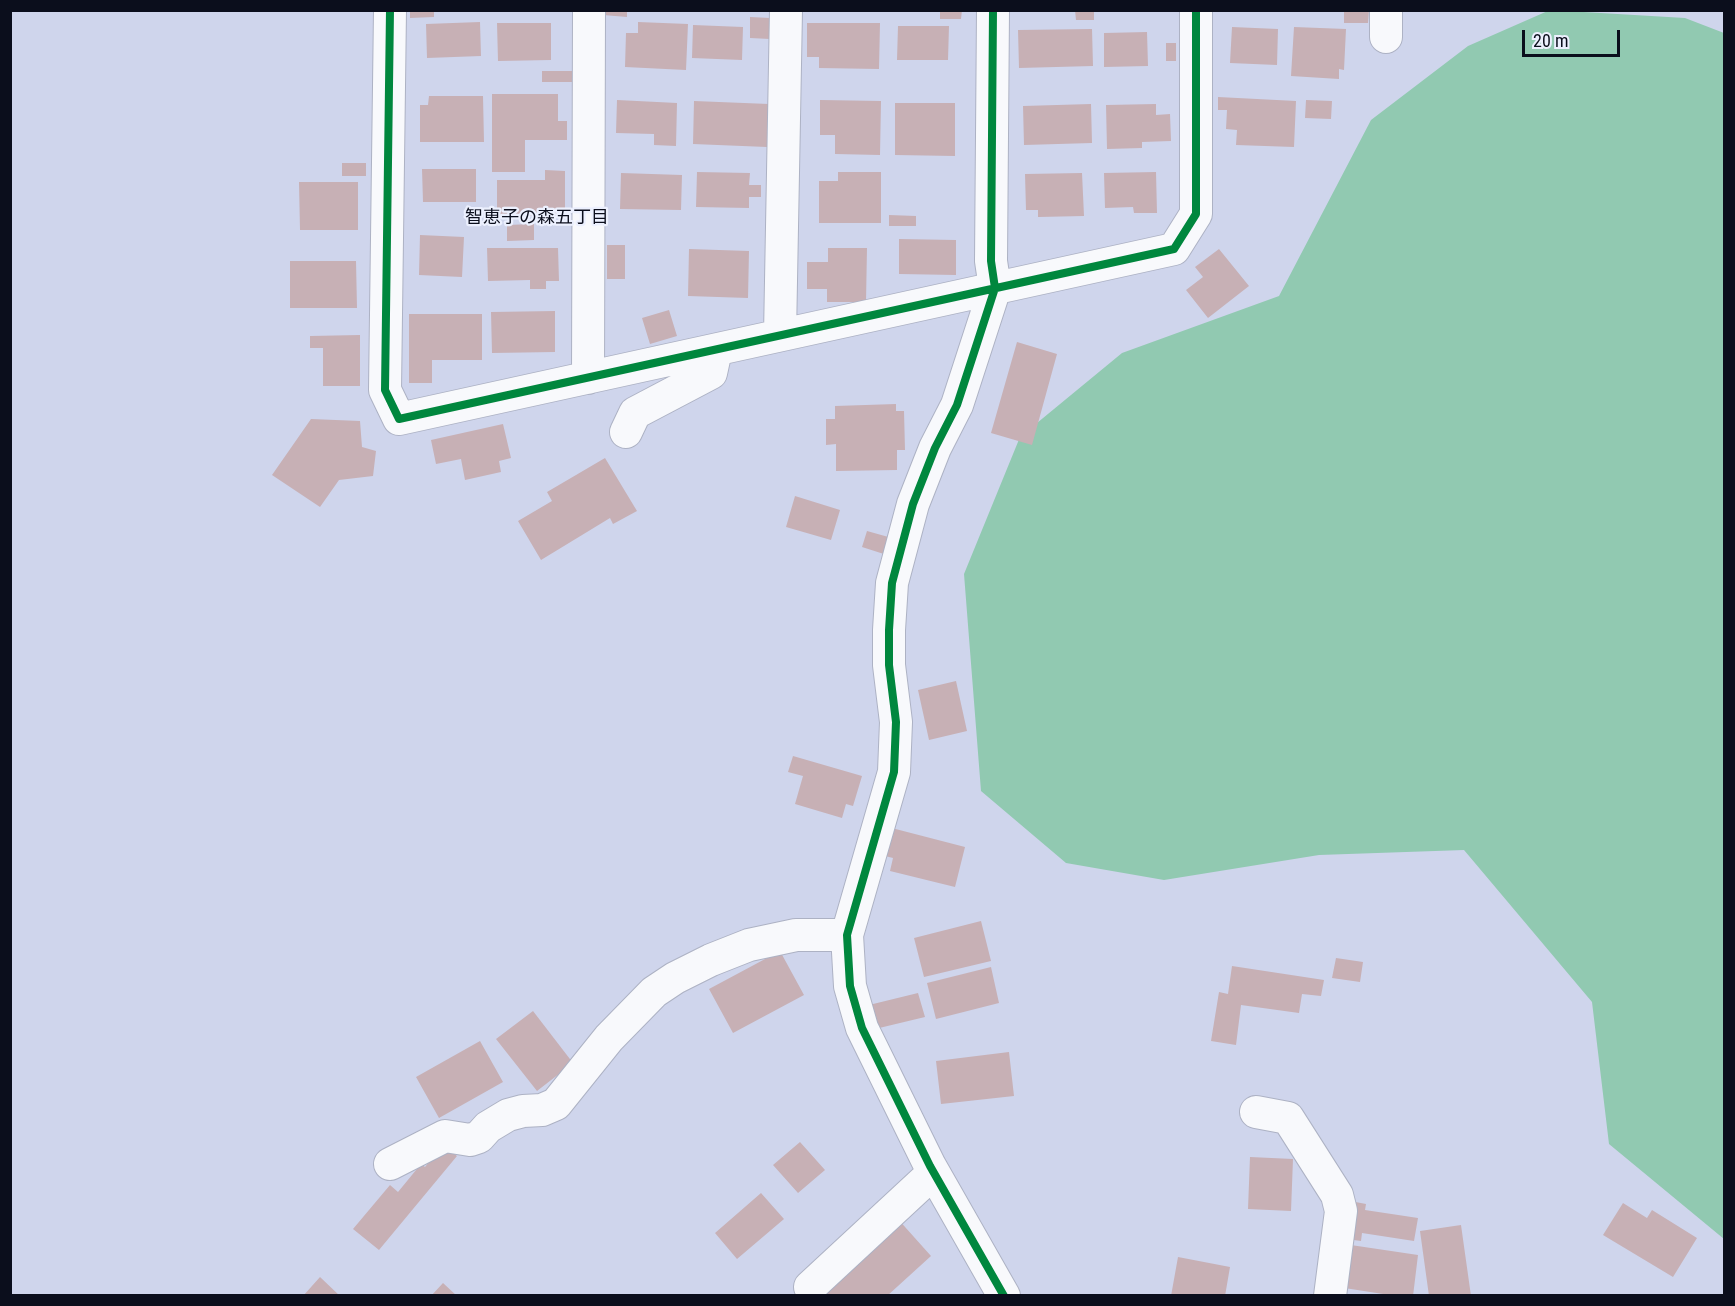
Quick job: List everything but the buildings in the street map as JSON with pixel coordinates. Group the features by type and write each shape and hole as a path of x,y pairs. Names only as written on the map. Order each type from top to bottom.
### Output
{"street":[{"path":"390,10 385,390 399,419 1174,249 1196,214 1196,10"},
{"path":"588,378 589,10"},
{"path":"780,335 786,10"},
{"path":"993,10 991,261 995,288 957,405 935,448 913,504 892,583 889,665 896,722 894,772 848,934 850,986 862,1028 933,1173 1004,1296"},
{"path":"626,432 635,413 711,373 716,350"},
{"path":"390,1164 445,1136 470,1140 479,1137 488,1127 508,1115 542,1110 556,1104 609,1038 654,992 675,978 749,945 796,935 848,934"},
{"path":"1256,1112 1288,1118 1337,1195 1341,1211 1330,1296"},
{"path":"810,1287 933,1173"}],"green space":[{"path":"1550,10 1685,18 1724,33 1724,1239 1609,1144 1592,1002 1464,850 1319,855 1164,880 1066,863 981,791 964,574 1020,437 1122,353 1279,296 1371,120 1468,46"}],"cycle path":[{"path":"390,10 385,390 399,419 1174,249 1196,214 1196,10"},
{"path":"993,10 991,261 995,288 957,405 935,448 913,504 892,583 889,665 896,722 894,772 847,935 850,986 862,1028 930,1166 1004,1296"}],"district":[{"name":"智恵子の森五丁目","path":"537,218"}]}
